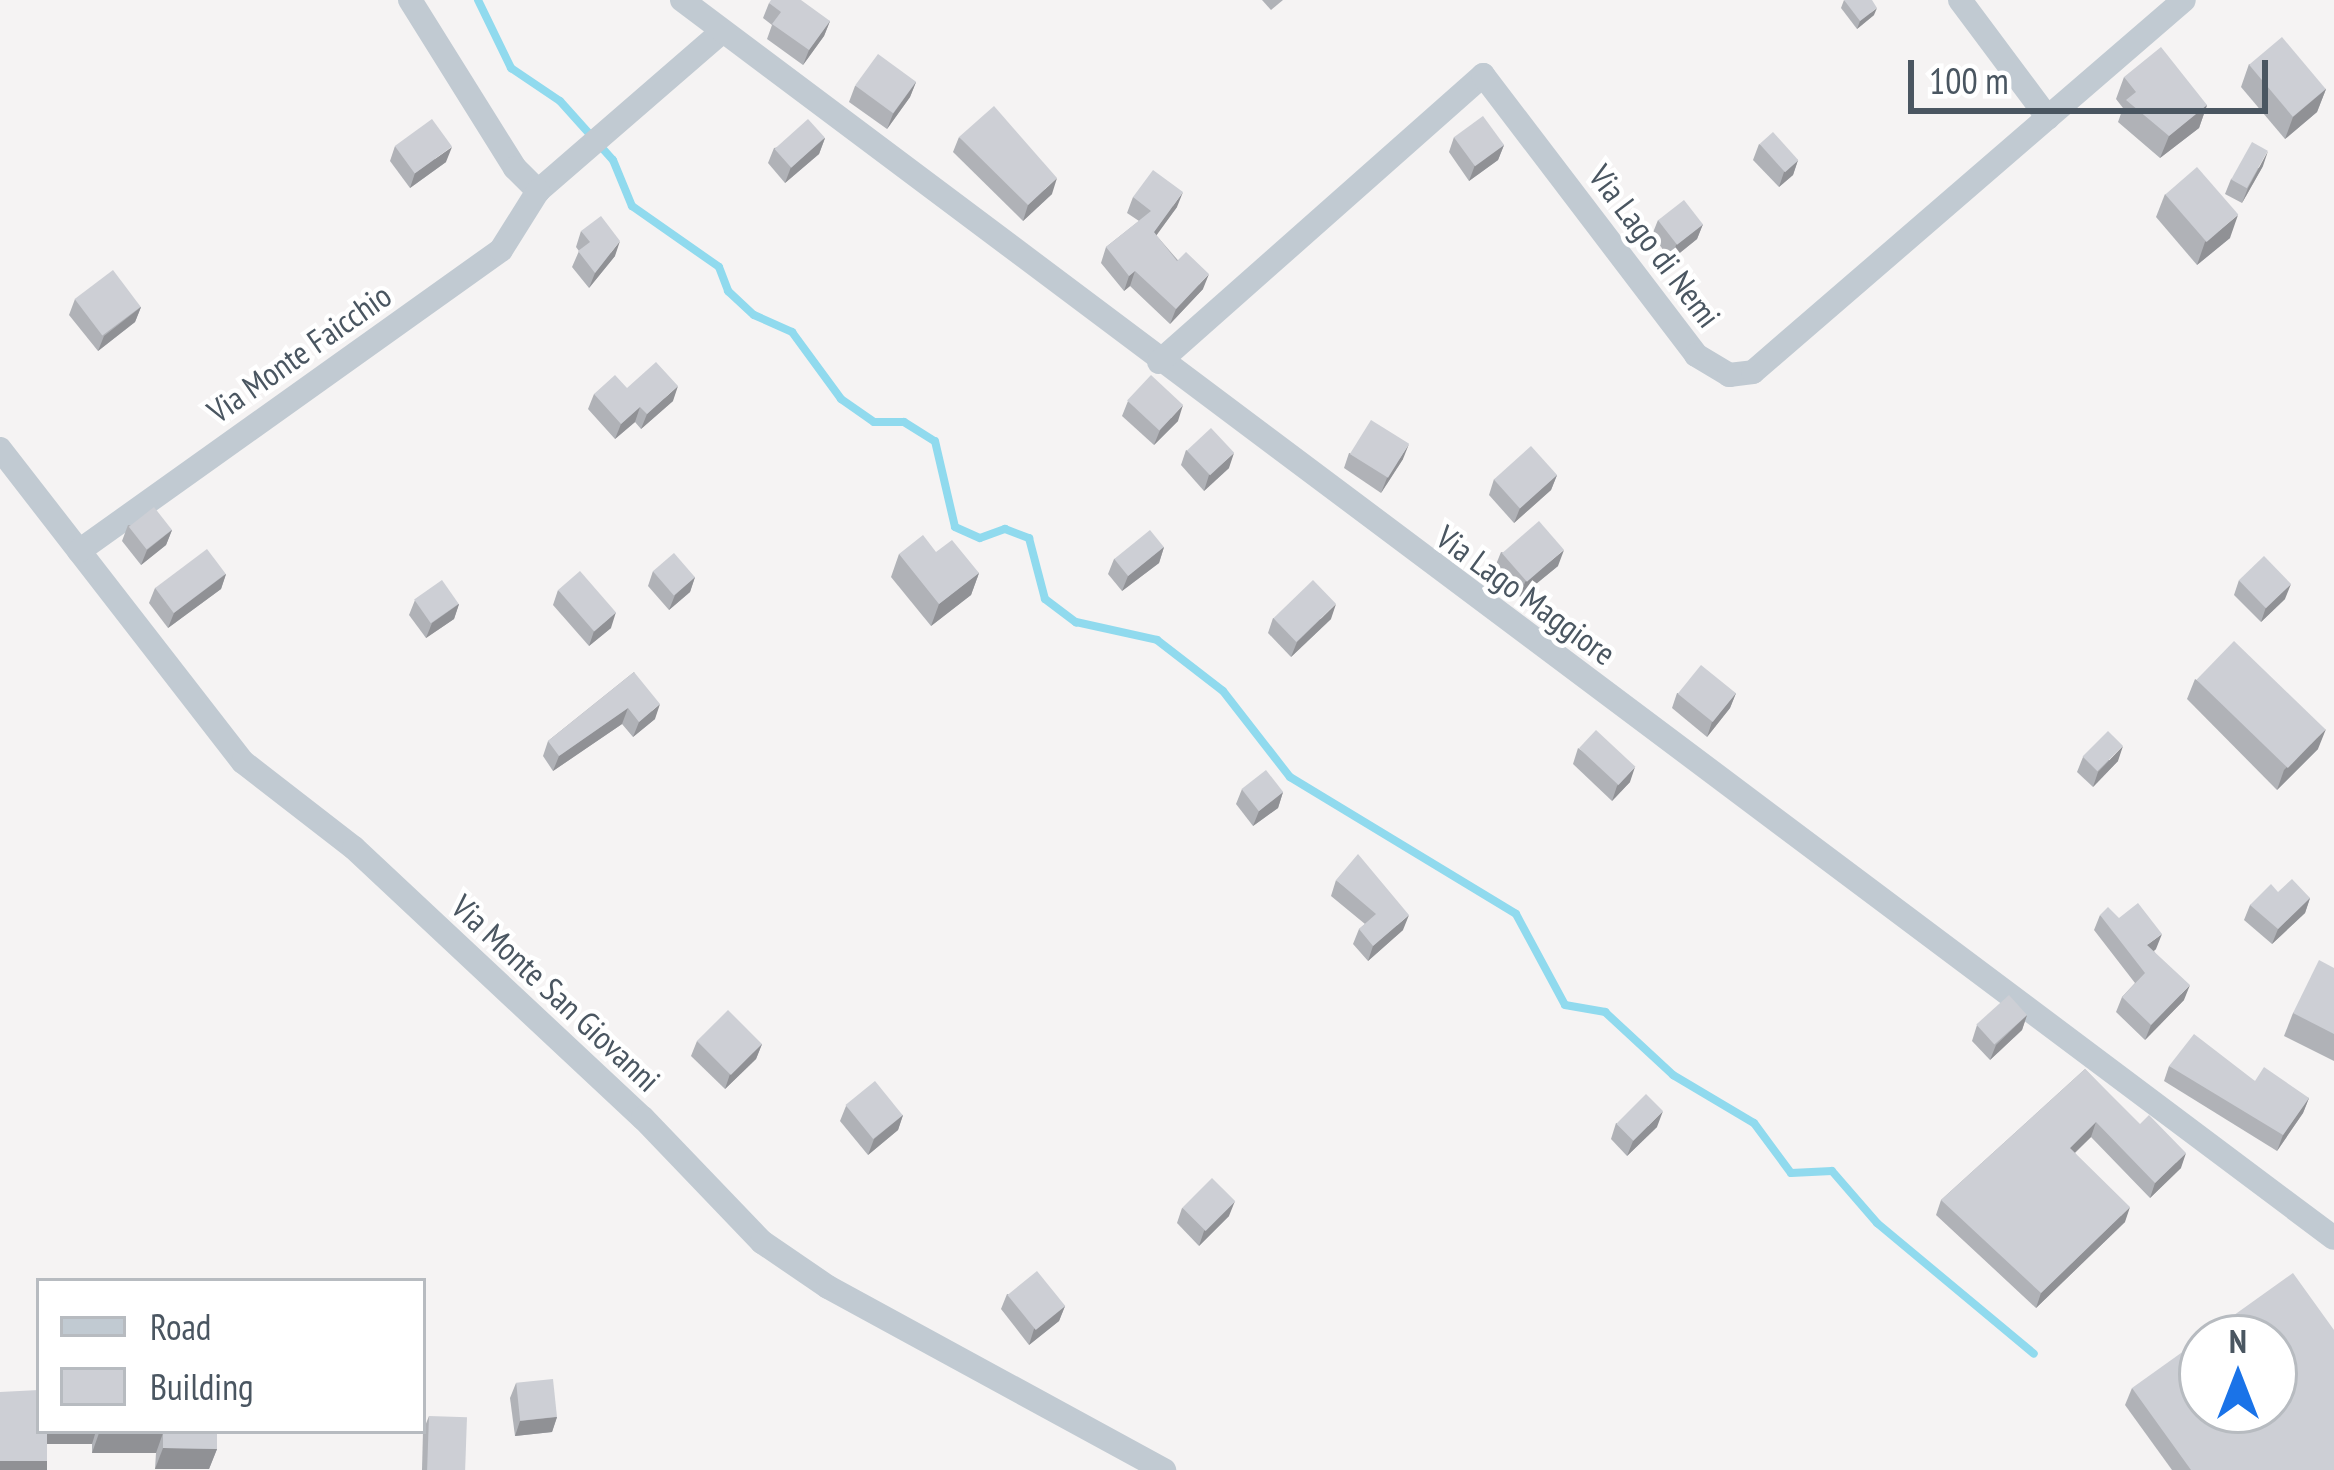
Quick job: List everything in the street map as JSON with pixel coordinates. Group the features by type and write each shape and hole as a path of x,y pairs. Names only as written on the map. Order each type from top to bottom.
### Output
{"street":[{"path":"410,0 515,167 538,191"},
{"name":"Via Lago Maggiore","path":"682,0 719,34 2334,1238"},
{"path":"1960,0 2048,118"},
{"name":"Via Lago di Nemi","path":"1160,362 1483,75 1696,355 1729,375 1766,363 2184,0"},
{"name":"Via Monte Faicchio","path":"79,551 501,250 538,191 719,34"},
{"name":"Via Monte San Giovanni","path":"0,449 243,762 354,848 644,1118 770,1249 1164,1470"}],"building":[{"path":"771,0 801,0 830,21 809,50 772,24 781,12"},
{"path":"1844,0 1872,0 1877,8 1860,21"},
{"path":"2282,37 2326,89 2293,117 2249,65"},
{"path":"2161,47 2207,105 2169,136 2126,100 2136,92 2124,77"},
{"path":"878,54 916,82 893,113 855,86"},
{"path":"994,106 1057,178 1028,205 959,137"},
{"path":"1483,116 1504,145 1475,166 1454,137"},
{"path":"432,119 452,147 415,174 395,146"},
{"path":"808,119 825,138 791,168 775,149"},
{"path":"1773,132 1798,160 1785,172 1760,144"},
{"path":"2252,142 2268,151 2247,188 2231,180"},
{"path":"2197,167 2238,215 2207,242 2165,195"},
{"path":"1153,170 1183,192 1154,232 1177,261 1186,252 1209,274 1176,309 1135,271 1129,276 1106,247 1151,211 1133,197"},
{"path":"1684,200 1703,224 1677,245 1658,220"},
{"path":"601,216 620,241 595,273 578,251 590,242 581,231"},
{"path":"113,270 141,307 102,336 75,299"},
{"path":"656,362 678,386 647,414 640,407 621,424 594,394 615,375 627,388"},
{"path":"1151,375 1183,405 1159,431 1127,401"},
{"path":"1371,420 1409,444 1388,478 1350,454"},
{"path":"1211,428 1234,453 1210,475 1187,451"},
{"path":"1531,446 1557,475 1520,508 1494,479"},
{"path":"154,507 172,530 147,550 129,527"},
{"path":"1539,521 1564,550 1527,582 1502,553"},
{"path":"1150,530 1164,547 1128,576 1114,559"},
{"path":"923,535 936,552 952,540 979,573 939,604 899,554"},
{"path":"207,549 226,574 174,613 155,588"},
{"path":"674,553 695,577 674,596 653,571"},
{"path":"2264,556 2291,584 2266,608 2239,580"},
{"path":"580,571 616,613 594,632 558,590"},
{"path":"442,580 459,604 431,623 414,600"},
{"path":"1313,580 1336,604 1296,642 1273,618"},
{"path":"2234,641 2325,729 2288,768 2196,680"},
{"path":"1701,665 1736,693 1713,722 1678,694"},
{"path":"634,672 660,704 639,722 628,708 559,756 548,741"},
{"path":"1596,730 1635,767 1618,785 1579,748"},
{"path":"2108,731 2123,746 2097,771 2083,756"},
{"path":"1266,770 1283,792 1259,811 1242,789"},
{"path":"1358,854 1409,915 1373,946 1359,929 1376,914 1336,880"},
{"path":"2292,879 2310,898 2278,929 2250,905 2271,884 2278,892"},
{"path":"2138,903 2162,934 2147,945 2190,985 2151,1025 2122,997 2145,973 2100,915 2108,907 2119,918"},
{"path":"2319,960 2334,968 2334,1034 2293,1013"},
{"path":"2009,995 2027,1015 1994,1045 1976,1024"},
{"path":"728,1010 762,1044 731,1075 697,1041"},
{"path":"2194,1034 2255,1081 2264,1067 2309,1098 2283,1135 2169,1066"},
{"path":"2085,1069 2140,1124 2149,1115 2186,1153 2155,1183 2096,1122 2070,1148 2130,1207 2041,1293 1941,1200"},
{"path":"875,1081 903,1115 873,1139 845,1105"},
{"path":"1646,1094 1663,1111 1633,1141 1616,1124"},
{"path":"1212,1178 1235,1201 1206,1231 1182,1208"},
{"path":"1037,1271 1065,1306 1036,1330 1007,1295"},
{"path":"2293,1273 2334,1330 2334,1470 2191,1470 2132,1388 2178,1355 2178,1434 2298,1434 2298,1314 2236,1314"},
{"path":"553,1379 557,1417 520,1421 516,1383"},
{"path":"36,1390 36,1434 47,1434 47,1461 0,1461 0,1392"},
{"path":"429,1416 467,1417 465,1470 427,1470"},
{"path":"163,1434 217,1434 217,1449 163,1448"}],"waterway":[{"path":"478,0 511,68 560,101 613,160 632,206 719,267 728,291 754,315 792,332 841,399 874,422 904,422 935,441 955,527 980,538 1005,529 1029,538 1045,599 1076,622 1157,640 1223,691 1290,777 1516,914 1565,1005 1605,1012 1673,1075 1754,1123 1791,1173 1832,1171 1877,1223 2034,1354"}]}
